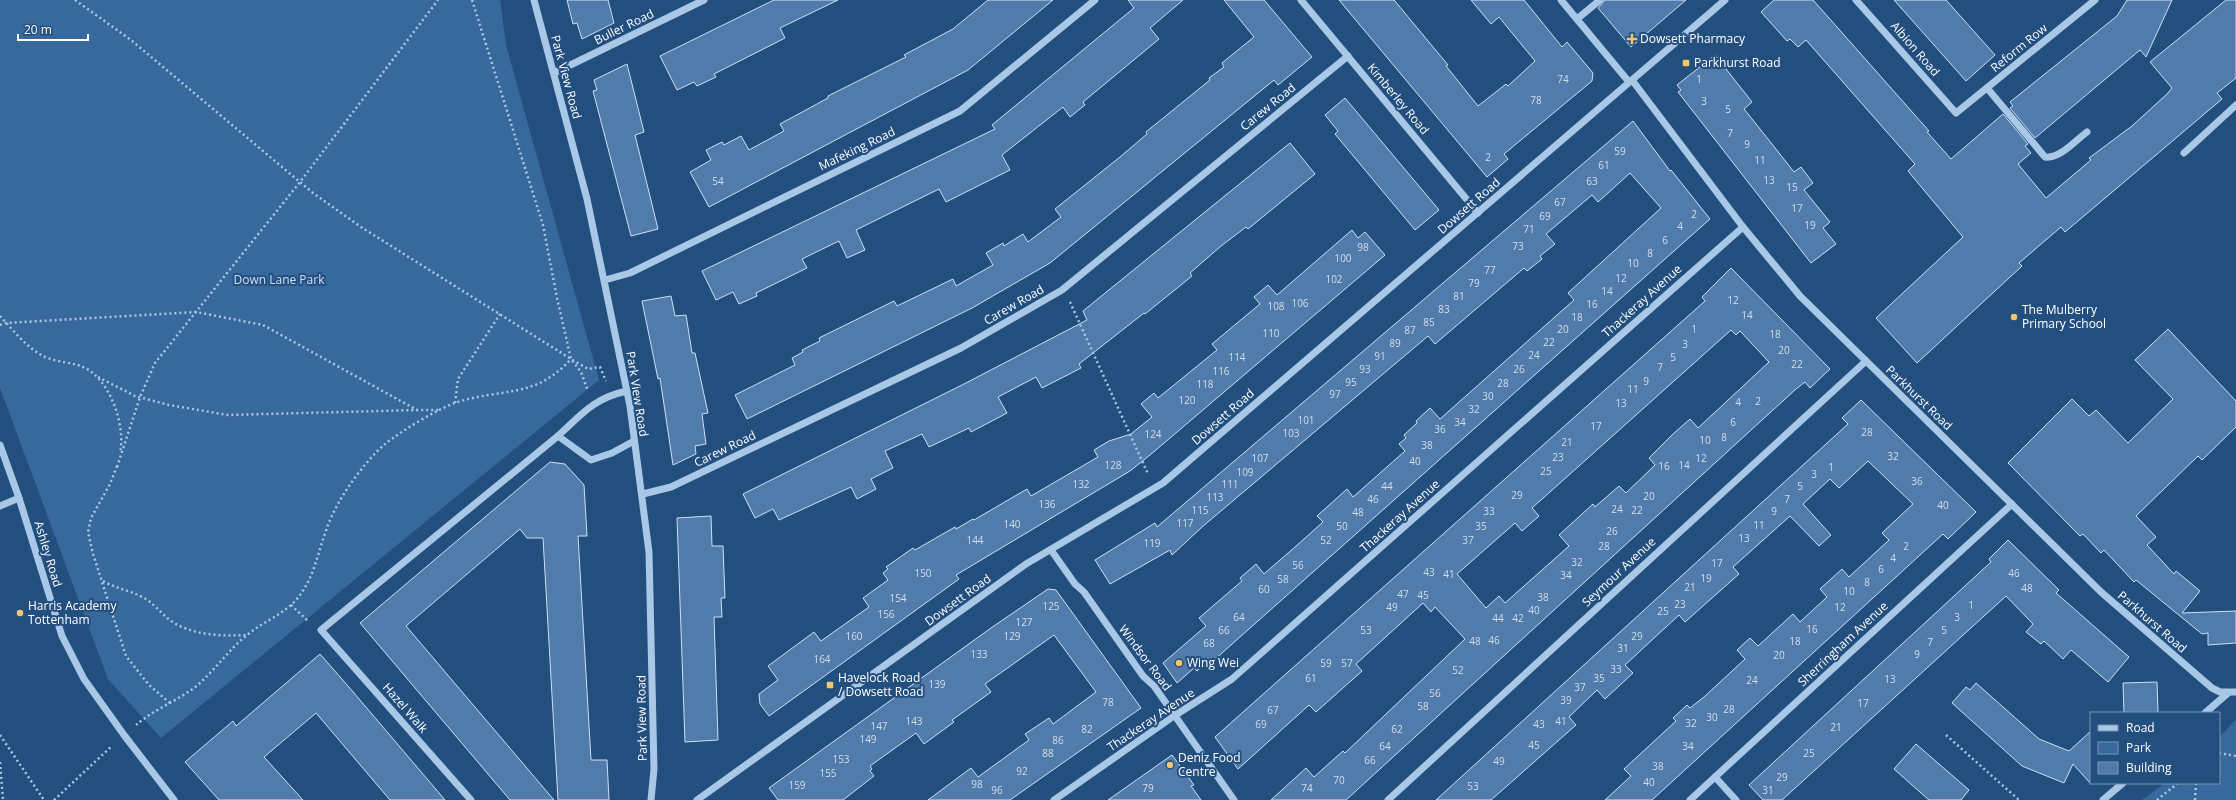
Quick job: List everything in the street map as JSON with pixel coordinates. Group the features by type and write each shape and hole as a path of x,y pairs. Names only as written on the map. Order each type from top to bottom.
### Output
{"street":[{"name":"Park View Road","path":"534,0 587,199 605,280 627,391 643,494 649,552 654,769 651,800"},
{"name":"Buller Road","path":"554,73 704,0"},
{"name":"Mafeking Road","path":"605,280 630,273 960,111 1095,0"},
{"name":"Kimberley Road","path":"1301,0 1478,213"},
{"name":"Parkhurst Road","path":"1561,0 1631,81 1786,282 2137,625 2212,688 2232,692"},
{"path":"1577,19 1600,0"},
{"name":"Dowsett Road","path":"697,800 1026,564 1155,489 1725,0"},
{"name":"Albion Road","path":"1856,0 1956,113"},
{"name":"Reform Row","path":"1956,113 2095,0"},
{"name":"Carew Road","path":"643,494 670,487 961,348 1062,290 1348,56"},
{"path":"1987,88 2045,156 2050,157 2062,151 2087,132"},
{"path":"2184,153 2236,105"},
{"name":"Thackeray Avenue","path":"1054,800 1174,716 1220,688 1245,668 1743,226"},
{"name":"Seymour Avenue","path":"1388,800 1866,361"},
{"path":"627,391 608,395 580,415 558,436 591,460 612,453 634,441"},
{"name":"Hazel Walk","path":"471,800 322,630 558,436"},
{"name":"Ashley Road","path":"0,445 19,498 62,636 84,679 133,747 174,800"},
{"path":"0,506 19,498"},
{"name":"Sherringham Avenue","path":"1690,800 2012,504"},
{"name":"Windsor Road","path":"1051,550 1076,584 1084,592 1143,676 1154,686 1234,800"},
{"path":"2206,712 2232,692"},
{"path":"1715,777 1736,800"},
{"path":"2103,800 2122,784"}],"path":[{"path":"75,0 131,40 300,182 361,227 588,369 600,367 606,382 608,395"},
{"path":"170,703 149,685 126,656 103,581 93,554 88,532 91,518 110,484 140,397 155,364 300,182 438,0"},
{"path":"472,0 543,225 557,298 571,359 581,372 584,381"},
{"path":"1062,290 1072,307 1155,489"},
{"path":"0,325 6,323 196,312 263,325 417,410"},
{"path":"455,403 458,380 500,314"},
{"path":"0,316 23,342 44,357 82,366 98,377 140,397 169,405 228,415 440,410"},
{"path":"140,722 170,703 209,674 247,635 292,605 310,579 318,561 327,528 336,508 356,478 385,444 440,410 455,403 536,386 558,374 571,359"},
{"path":"98,377 114,404 120,423 122,445 117,467"},
{"path":"103,581 117,590 144,597 176,624 194,631 216,636 247,635"},
{"path":"292,605 306,620"},
{"path":"0,735 44,800"},
{"path":"1946,735 2018,800"},
{"path":"2220,753 2236,756"},
{"path":"54,800 103,755"},
{"path":"0,762 3,800"},
{"path":"2156,800 2177,784"},
{"path":"2195,800 2196,784"}],"green space":[{"name":"Down Lane Park","path":"0,0 500,0 506,45 599,380 161,738 108,679 0,388"},
{"path":"2236,720 2236,800 2142,800 2164,784 2220,784 2220,736"}],"building":[{"path":"567,0 608,0 614,23 582,39 577,23 573,24"},
{"path":"774,0 838,0 780,28 785,38 714,74 716,77 697,86 694,82 677,90 660,56"},
{"path":"988,0 1053,0 968,70 709,207 690,172 711,160 706,150 722,142 724,145 741,136 749,150 784,131 780,124 828,98 828,96 906,57 904,55 953,29"},
{"path":"1128,0 1183,0 1150,28 1159,39 1083,102 1085,105 1070,117 1063,107 1002,155 1010,170 946,202 939,189 856,230 865,250 847,258 839,241 802,259 807,268 756,293 757,296 739,304 733,292 716,300 702,271 995,129 992,125 1134,8"},
{"path":"1224,0 1264,0 1312,57 1278,85 1274,80 1050,263 972,308 747,419 735,395 795,365 792,358 803,352 802,350 820,341 819,338 894,301 897,306 953,279 956,286 993,265 986,253 1003,243 1004,246 1023,234 1028,242 1061,217 1055,209 1120,157 1147,134 1146,132 1210,80 1209,78 1224,67 1222,63 1254,37"},
{"path":"1339,0 1394,0 1448,65 1446,66 1478,106 1506,84 1508,86 1535,61 1499,17 1491,24 1471,0 1524,0 1562,47 1567,42 1593,73 1592,81 1504,154 1508,159 1487,177"},
{"path":"1605,0 1686,0 1631,47 1598,8"},
{"path":"1774,0 1813,0 1929,131 1927,132 1951,159 2003,114 2028,144 2025,146 2031,153 2018,164 2046,198 2091,160 2089,158 2132,126 2167,94 2172,88 2150,62 2226,0 2236,0 2236,78 2217,93 2222,99 2065,232 2061,227 2019,263 2022,266 1917,363 1876,318 1963,237 1908,171 1915,164 1806,40 1798,47 1790,39 1787,41 1761,12"},
{"path":"1894,0 1946,0 1995,55 1966,81"},
{"path":"2127,0 2172,0 2146,57 2140,50 2035,138 2010,108 2013,106 2010,102 2117,16"},
{"path":"1715,55 1752,102 1744,109 1794,172 1801,167 1813,183 1804,190 1830,222 1823,228 1836,244 1811,263 1678,92 1681,90 1677,85"},
{"path":"627,64 644,132 635,135 658,229 631,236 593,91 597,90 594,80"},
{"path":"1345,98 1439,210 1415,230 1335,134 1338,131 1325,115"},
{"path":"1633,121 1670,171 1671,170 1710,219 1213,661 1211,658 1197,671 1194,668 1177,683 1163,663 1206,626 1199,618 1242,581 1240,578 1256,564 1264,574 1295,547 1323,522 1317,516 1347,489 1353,497 1405,451 1399,444 1406,438 1404,435 1417,423 1416,421 1430,408 1440,419 1574,300 1568,293 1661,208 1630,173 1598,202 1592,195 1546,234 1555,244 1540,256 1542,259 1527,271 1524,268 1435,344 1428,336 1202,527 1172,555 1170,550 1110,584 1095,560 1155,523 1157,527"},
{"path":"1290,143 1315,174 1248,229 1246,227 1221,246 1190,273 1192,276 1079,364 1081,368 1042,388 1036,377 998,397 1007,413 971,432 969,428 929,447 922,434 885,451 893,468 871,479 876,489 857,499 851,487 779,520 773,509 755,518 743,494 962,385 1087,320 1083,311"},
{"path":"1352,230 1358,238 1365,232 1385,255 1150,455 1130,471 956,575 959,579 769,716 760,704 759,694 778,680 768,666 814,632 821,641 869,607 863,598 888,580 883,573 888,569 886,567 913,548 915,550 955,527 956,529 973,519 974,520 1027,489 1031,496 1098,457 1094,450 1109,441 1131,434 1152,417 1141,404 1154,393 1158,398 1217,350 1212,344 1260,304 1254,297 1268,285 1277,295"},
{"path":"1731,268 1830,369 1810,388 1805,382 1796,389 1346,800 1271,800 1306,768 1314,777 1343,751 1345,753 1465,639 1435,607 1431,612 1423,603 1356,664 1362,671 1316,712 1309,705 1238,769 1215,737 1705,301 1702,297","holes":["1731,330 1736,335 1740,331 1769,362 1698,428 1690,419 1649,458 1655,465 1626,493 1619,486 1595,507 1593,504 1559,535 1569,546 1505,603 1499,596 1486,608 1457,574 1515,523 1522,531 1539,516 1532,508"]},
{"path":"671,296 675,316 686,315 692,353 695,353 708,413 702,414 706,444 695,446 696,454 673,465 660,378 658,379 642,301"},
{"path":"2168,329 2236,401 2236,427 2202,460 2198,456 2136,516 2156,537 2147,545 2174,574 2176,571 2200,591 2182,613 2236,611 2236,643 2208,645 2208,633 2202,634 2136,580 2134,582 2104,550 2101,553 2083,534 2080,536 2008,463 2072,399 2089,416 2096,410 2128,443 2173,399 2135,360"},
{"path":"1861,400 1976,512 1948,539 1943,534 1652,800 1605,800 1631,776 1624,769 1676,721 1673,718 1687,705 1690,708 1704,697 1745,659 1737,650 1750,638 1758,646 1793,614 1800,622 1827,597 1820,589 1842,569 1849,577 1889,540 1882,533 1913,504 1868,461 1839,488 1830,479 1803,504 1831,535 1819,546 1790,516 1733,567 1739,574 1685,622 1679,615 1625,665 1633,673 1605,699 1597,690 1569,717 1576,725 1491,800 1436,800 1848,424 1842,418"},
{"path":"550,462 565,464 584,485 587,536 578,536 591,760 607,760 609,800 558,800 543,538 527,538 520,529 406,626 554,800 510,800 360,623"},
{"path":"711,516 712,546 723,546 725,598 721,598 722,617 714,617 718,740 685,742 677,518"},
{"path":"2008,540 2059,590 2056,593 2129,657 2108,682 2071,650 2063,659 2044,641 2041,644 2026,632 2033,624 2006,596 1782,800 1763,800 1749,785 1991,562 1989,559"},
{"path":"1048,589 1056,590 1141,708 1010,800 928,800 971,768 978,777 1029,740 1025,734 1049,718 1053,724 1096,692 1054,635 985,684 991,692 952,720 954,722 924,744 916,733 870,766 872,769 870,771 874,776 843,800 778,800 769,788 991,628"},
{"path":"320,654 445,800 390,800 316,713 264,757 303,800 219,800 185,762 233,721 236,726"},
{"path":"2157,682 2158,712 2124,712 2123,683"},
{"path":"1976,683 2039,739 2069,751 2090,732 2090,783 2073,764 2064,783 2022,766 1952,703 1966,687 1970,690"},
{"path":"1916,744 1969,790 1961,800 1929,800 1894,769"},
{"path":"1172,755 1194,785 1191,786 1201,800 1108,800"}],"place":[{"name":"Dowsett Pharmacy","path":"1632,39"},
{"name":"Parkhurst Road","path":"1686,63"},
{"name":"The Mulberry Primary School","path":"2014,317"},
{"name":"Harris Academy Tottenham","path":"20,613"},
{"name":"Wing Wei","path":"1179,663"},
{"name":"Havelock Road / Dowsett Road","path":"830,685"},
{"name":"Deniz Food Centre","path":"1170,765"}]}
